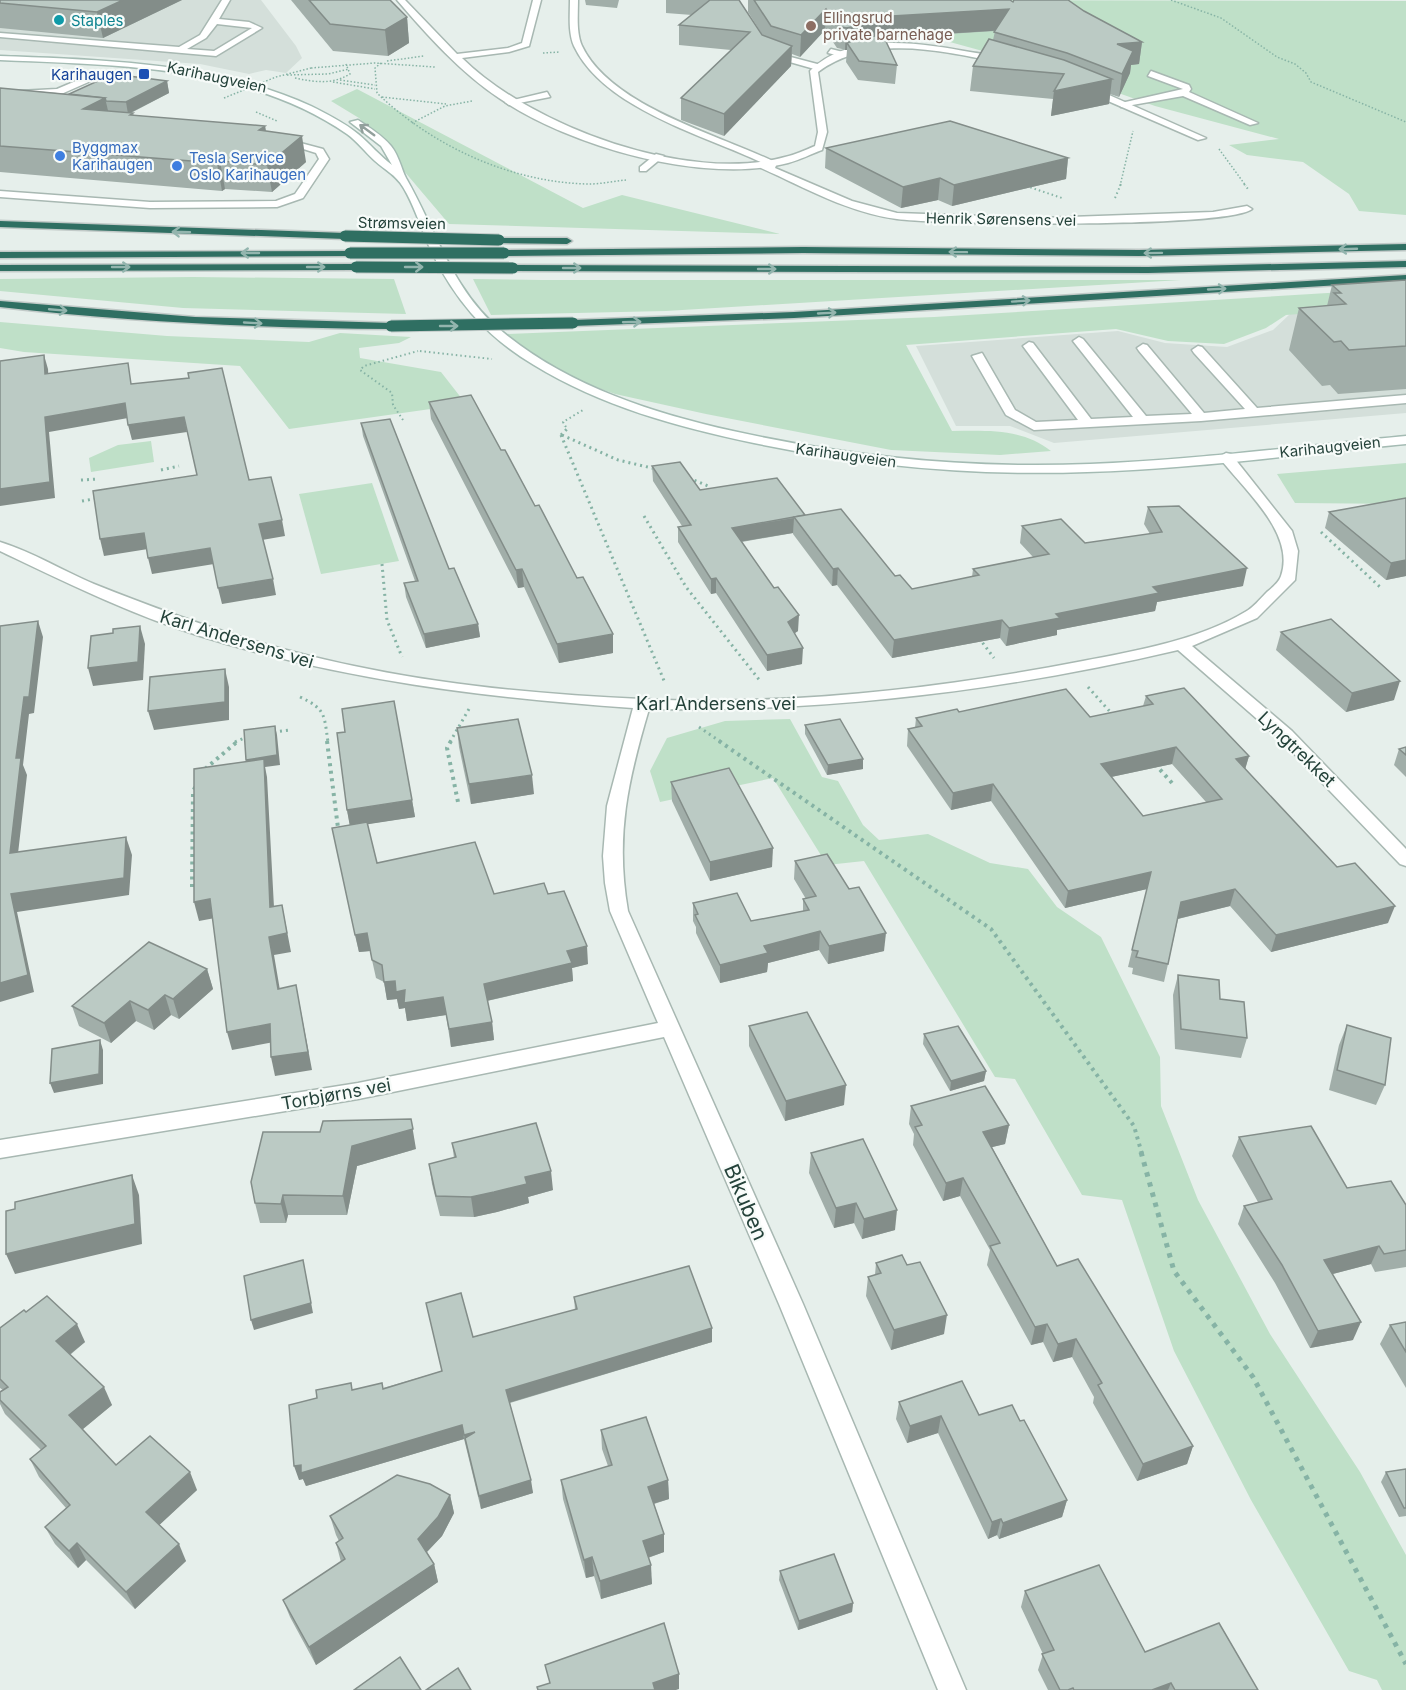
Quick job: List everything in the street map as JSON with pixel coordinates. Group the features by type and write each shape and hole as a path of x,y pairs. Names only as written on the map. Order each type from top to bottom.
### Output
{"highway":[{"name":"Strømsveien","path":"0,224 803,250"},
{"path":"0,255 803,250 1139,253 1406,247"},
{"path":"0,268 1126,270 1406,264"},
{"path":"0,303 153,317 270,324 391,326 573,323 830,313 1406,278"}],"street":[{"path":"168,50 191,46 210,31 226,0"},
{"name":"Henrik Sørensens vei","path":"401,0 506,99 546,121 581,134 659,156 727,167 769,165 802,158 819,148 823,143 813,83 814,71 818,67"},
{"path":"456,54 509,50 526,44 537,0"},
{"path":"574,0 573,18 577,44 585,60 598,76 666,117 769,165"},
{"path":"0,35 216,54 258,28 249,24 214,21"},
{"path":"763,45 766,52 776,57 818,67 844,55 879,48 919,47 950,50 1009,63"},
{"path":"831,51 844,55"},
{"name":"Karihaugveien","path":"0,56 135,67 187,74 295,103 335,123 363,142 400,175 414,199 453,286 478,317 501,337 543,366 578,384 645,410 757,440 842,456 890,461 1042,468 1123,466 1406,440"},
{"name":"Karihaugveien","path":"0,56 93,59 172,67 237,79 285,92 331,110 367,130 398,159 400,175"},
{"path":"1151,74 1186,87 1184,93"},
{"path":"0,95 59,92 90,78"},
{"path":"1076,84 1201,138"},
{"path":"1124,105 1184,93 1252,123"},
{"path":"506,99 547,95"},
{"path":"0,194 150,205 254,206 286,202 299,196 324,159 324,155 320,151 275,137"},
{"path":"643,170 659,156"},
{"name":"Henrik Sørensens vei","path":"769,165 848,203 897,216 1041,221 1213,215 1246,209"},
{"path":"1079,341 1142,420"},
{"path":"1029,346 1087,423"},
{"path":"1143,348 1201,417"},
{"path":"1198,350 1253,411"},
{"path":"978,356 1010,412 1034,426 1201,417 1406,399"},
{"name":"Karl Andersens vei","path":"0,546 84,585 202,632 296,658 405,681 480,691 681,706 840,700 1012,680 1072,668 1181,645 1252,615 1288,580 1291,550 1285,531 1226,457"},
{"name":"Lyngtrekket","path":"1181,645 1287,735 1406,860"},
{"name":"Bikuben","path":"642,704 621,776 610,843 611,865 619,911 790,1304 952,1690"},
{"name":"Torbjørns vei","path":"0,1149 358,1091 670,1028"}],"path":[{"path":"1171,0 1221,18 1277,57 1295,64 1306,73 1311,82 1406,122"},
{"path":"375,63 456,54"},
{"path":"224,98 276,77 310,68 375,63 441,67"},
{"path":"381,63 375,68 375,87 380,97 412,123 444,143 536,176 590,184 632,179"},
{"path":"346,64 350,75 375,87"},
{"path":"283,75 328,74 349,69"},
{"path":"270,73 375,87"},
{"path":"326,82 350,75"},
{"path":"337,80 359,81"},
{"path":"380,97 450,105 506,99"},
{"path":"412,123 450,105"},
{"path":"1111,200 1122,182 1133,128"},
{"path":"1201,138 1217,147 1252,194 1254,202 1246,209"},
{"path":"1023,185 1071,200"},
{"path":"403,420 393,405 392,393 360,369 426,348"},
{"path":"418,351 493,358"},
{"path":"561,435 567,429 563,423 586,408"},
{"path":"561,435 618,460 659,470"},
{"path":"561,435 670,693 705,733 991,929 1134,1126 1174,1271 1253,1377 1406,1664"},
{"path":"160,470 179,466"},
{"path":"680,474 708,486"},
{"path":"81,480 98,479"},
{"path":"82,501 101,498"},
{"path":"644,516 686,587 778,704"},
{"path":"1321,532 1380,587"},
{"path":"382,564 387,620 407,670 405,681"},
{"path":"977,636 1012,680"},
{"path":"1072,668 1118,721"},
{"path":"458,802 447,748 480,691"},
{"path":"300,697 316,705 324,713 338,828"},
{"path":"268,733 291,730"},
{"path":"203,771 235,742 245,736 257,734"},
{"path":"1149,756 1172,783"},
{"path":"192,887 193,791 198,781"}],"shaded area":[{"path":"0,0 261,0 296,46 302,58 286,73 266,70 249,74 200,64 0,50"},
{"path":"1406,306 1406,413 1054,443 1010,426 956,426 916,346 1118,331 1165,343 1227,347 1273,330 1290,314"}],"green space":[{"path":"898,0 1406,1 1406,215 1359,211 1349,194 1303,162 1247,155 1229,145 1279,139 1155,106 1062,73 939,39"},
{"path":"357,89 583,208 622,195 780,234 449,224 359,118 331,101"},
{"path":"193,277 394,279 406,314 183,308 0,291 0,279"},
{"path":"473,279 1181,280 666,311 491,315"},
{"path":"1377,290 1406,306 1286,315 1266,328 1224,344 1168,341 1116,329 906,345 952,431 1004,432 1028,438 1051,451 1000,455 891,450 615,394 557,373 512,344 506,334 934,317"},
{"path":"0,322 167,336 309,342 340,333 411,337 399,343 359,348 360,358 441,372 466,404 289,429 240,366 24,352 0,348"},
{"path":"151,441 154,462 91,472 89,458 118,445"},
{"path":"1406,463 1406,504 1295,503 1277,474"},
{"path":"372,483 399,561 321,574 299,494"},
{"path":"790,719 822,777 838,781 863,825 879,840 928,834 990,863 1028,869 1057,907 1101,937 1160,1057 1161,1106 1198,1200 1270,1334 1360,1472 1406,1555 1406,1690 1382,1690 1377,1680 1349,1671 1251,1500 1174,1351 1122,1200 1082,1195 1015,1079 995,1077 864,861 827,865 773,778 660,802 650,771 667,738 725,721"}],"building":[{"path":"0,0 123,0 97,12 0,3"},
{"path":"309,0 390,0 407,17 385,30 330,24"},
{"path":"710,0 739,0 762,35 792,46 724,114 681,98 750,32 679,25"},
{"path":"754,0 1010,0 1013,2 1014,0 1068,0 1142,42 1117,44 1133,51 1122,74 1067,53 994,32 1009,9 876,17 879,22 846,28 838,26 826,9 801,35 771,26"},
{"path":"883,35 897,65 859,61 847,43 859,38"},
{"path":"989,39 1064,60 1112,79 1054,91 1064,74 973,66"},
{"path":"113,74 167,81 126,102 69,94"},
{"path":"0,88 105,98 83,109 265,126 259,130 302,136 267,165 0,146"},
{"path":"950,121 1068,158 954,185 940,178 903,187 826,148"},
{"path":"1406,280 1406,346 1349,350 1341,341 1334,342 1299,308 1346,304 1334,293 1341,293 1332,285"},
{"path":"44,355 45,374 128,363 131,384 189,378 188,373 222,368 249,480 271,477 282,520 259,524 273,579 218,588 210,548 148,558 144,533 100,539 93,491 197,475 184,417 128,425 125,403 45,417 50,482 0,489 0,361"},
{"path":"471,395 501,450 505,450 535,506 539,505 577,578 583,577 613,634 557,644 522,569 516,570 429,402"},
{"path":"390,419 449,569 454,568 478,624 424,634 404,583 418,581 361,423"},
{"path":"680,462 700,490 777,478 805,515 732,528 774,588 778,587 799,615 788,622 803,648 767,655 716,578 711,579 678,527 691,525 652,466"},
{"path":"1406,498 1406,560 1391,563 1329,512"},
{"path":"1179,506 1247,568 1153,587 1159,593 1056,614 1060,618 1009,628 1002,620 894,640 838,568 833,569 794,517 841,509 895,576 900,575 912,589 979,575 973,569 1049,554 1022,526 1061,519 1085,543 1162,532 1148,507"},
{"path":"1331,619 1400,681 1352,693 1281,632"},
{"path":"38,621 29,697 24,697 16,758 21,758 10,853 126,837 124,878 11,894 28,975 0,983 0,626"},
{"path":"140,626 138,662 88,668 91,636 113,633 113,629"},
{"path":"225,669 225,702 148,711 150,677"},
{"path":"1184,688 1249,756 1236,759 1337,867 1355,863 1395,906 1276,935 1235,889 1181,902 1168,964 1136,957 1138,951 1132,950 1151,872 1068,891 993,784 953,793 908,729 922,726 916,718 957,709 959,712 1066,689 1090,717 1153,704 1146,696","holes":["1176,747 1222,799 1143,816 1101,764"]},
{"path":"394,701 412,800 347,810 337,733 345,732 342,709"},
{"path":"518,719 532,775 469,784 457,728"},
{"path":"840,719 863,759 828,765 805,725"},
{"path":"275,726 277,755 246,760 244,730"},
{"path":"1406,747 1406,755 1399,749"},
{"path":"264,759 270,907 282,905 287,933 269,937 278,989 296,985 308,1052 271,1057 270,1024 227,1032 210,899 194,902 194,769"},
{"path":"729,768 773,848 710,862 671,782"},
{"path":"367,822 377,863 475,842 494,894 544,883 548,894 564,891 587,946 567,951 572,963 484,984 492,1022 449,1029 443,997 404,1003 405,990 396,992 395,981 384,982 382,965 372,960 367,933 355,935 332,828"},
{"path":"827,854 849,889 859,887 886,933 829,946 820,931 764,946 768,953 720,965 695,915 698,914 693,903 737,893 751,921 809,910 803,899 816,896 795,861"},
{"path":"149,942 207,969 173,999 165,995 148,1010 130,1001 104,1023 72,1006"},
{"path":"1178,975 1219,980 1220,999 1244,1002 1247,1038 1181,1029"},
{"path":"807,1012 846,1085 786,1101 749,1026"},
{"path":"1347,1025 1391,1038 1385,1085 1337,1070"},
{"path":"958,1026 986,1071 951,1081 924,1034"},
{"path":"100,1040 99,1074 50,1083 52,1049"},
{"path":"985,1086 1009,1125 983,1132 1057,1266 1078,1259 1193,1446 1143,1464 1098,1385 1102,1383 1076,1339 1058,1344 1047,1324 1035,1327 990,1246 1000,1243 963,1178 946,1183 915,1127 922,1125 911,1106"},
{"path":"411,1119 413,1129 352,1146 343,1196 283,1195 281,1204 255,1203 251,1182 263,1132 320,1132 323,1121"},
{"path":"536,1123 551,1171 525,1177 527,1184 471,1197 436,1196 429,1164 456,1157 452,1143"},
{"path":"1311,1126 1347,1188 1391,1181 1406,1205 1406,1250 1384,1254 1379,1246 1324,1260 1361,1322 1318,1331 1282,1265 1244,1206 1272,1199 1239,1137"},
{"path":"863,1139 897,1210 864,1219 856,1203 836,1208 811,1153"},
{"path":"132,1175 135,1224 6,1254 6,1211 15,1209 15,1202"},
{"path":"902,1255 907,1265 920,1262 947,1315 894,1330 868,1277 881,1273 876,1263"},
{"path":"303,1260 311,1303 251,1320 244,1276"},
{"path":"689,1266 712,1328 506,1390 531,1480 479,1496 465,1438 475,1432 464,1435 462,1425 301,1473 301,1465 294,1466 289,1405 317,1398 316,1390 351,1383 352,1390 382,1383 383,1389 442,1371 426,1303 461,1293 473,1337 577,1309 574,1297"},
{"path":"47,1296 77,1324 56,1341 104,1387 69,1415 116,1465 150,1436 190,1472 146,1512 179,1544 126,1592 77,1543 69,1551 45,1527 70,1505 30,1459 46,1446 0,1400 0,1392 8,1387 0,1379 0,1328"},
{"path":"1406,1322 1406,1352 1390,1325"},
{"path":"962,1381 979,1415 1012,1405 1020,1421 1024,1420 1067,1500 1003,1523 1001,1519 992,1522 941,1416 910,1426 899,1402"},
{"path":"646,1417 668,1480 648,1487 664,1534 643,1541 651,1565 600,1581 592,1557 584,1560 561,1480 612,1465 601,1430"},
{"path":"1406,1469 1406,1508 1404,1508 1386,1472"},
{"path":"397,1475 430,1484 450,1495 438,1517 418,1539 434,1564 309,1647 283,1600 345,1559 336,1543 343,1538 330,1516"},
{"path":"834,1554 853,1603 799,1621 780,1571"},
{"path":"1099,1565 1145,1652 1219,1623 1258,1690 1175,1690 1171,1683 1152,1690 1074,1690 1073,1688 1060,1690 1042,1654 1054,1650 1025,1591"},
{"path":"664,1623 679,1674 653,1683 655,1690 538,1690 537,1687 550,1683 545,1665"},
{"path":"400,1657 421,1690 354,1690"},
{"path":"458,1668 471,1690 426,1690"}],"place":[{"name":"Staples","path":"59,20"},
{"name":"Ellingsrud private barnehage","path":"811,26"},
{"name":"Karihaugen","path":"144,74"},
{"name":"Byggmax Karihaugen","path":"60,156"},
{"name":"Tesla Service Oslo Karihaugen","path":"177,166"}]}
